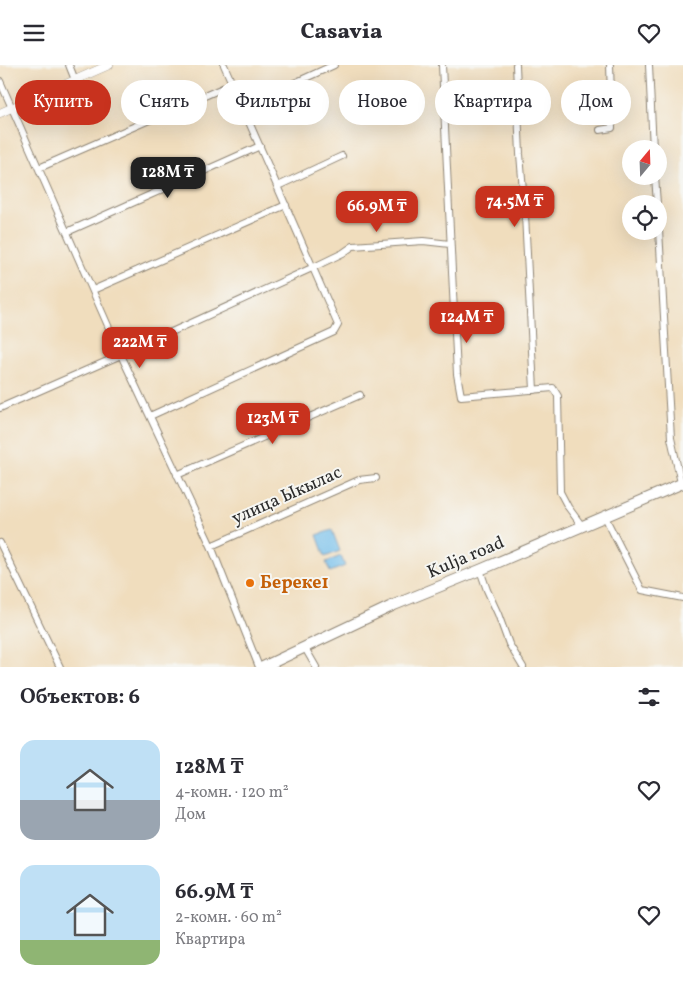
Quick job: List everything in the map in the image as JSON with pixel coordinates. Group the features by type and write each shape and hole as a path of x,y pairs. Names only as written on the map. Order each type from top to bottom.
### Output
{"main road":[{"name":"Kulja road","path":"264,667 394,605 682,483"}],"street":[{"path":"69,65 75,80 109,65"},
{"path":"224,65 230,80"},
{"path":"301,80 334,65"},
{"path":"442,65 457,374 461,396 553,388 558,396 560,492 582,526"},
{"path":"516,65 534,390"},
{"path":"600,130 612,128 610,65"},
{"path":"649,65 653,140"},
{"path":"0,81 121,355 212,546 259,667"},
{"path":"40,168 217,91"},
{"path":"0,113 13,107"},
{"path":"150,416 334,332 337,328 338,321 250,125"},
{"path":"67,232 260,146"},
{"path":"278,186 342,156"},
{"path":"93,290 286,205"},
{"path":"660,240 671,438 682,483"},
{"path":"0,407 121,355 314,267 353,246 423,241 450,244"},
{"path":"177,475 360,395"},
{"name":"улица Ыкылас","path":"212,546 359,480 376,478"},
{"path":"605,517 642,590 683,598"},
{"path":"0,543 60,667"},
{"path":"480,570 509,644 523,667"},
{"path":"305,648 316,667"}],"water":[{"path":"332,530 340,551 325,557 317,535"},
{"path":"341,556 345,566 330,572 326,562"}],"place":[{"name":"Береке1","path":"250,583"}]}
